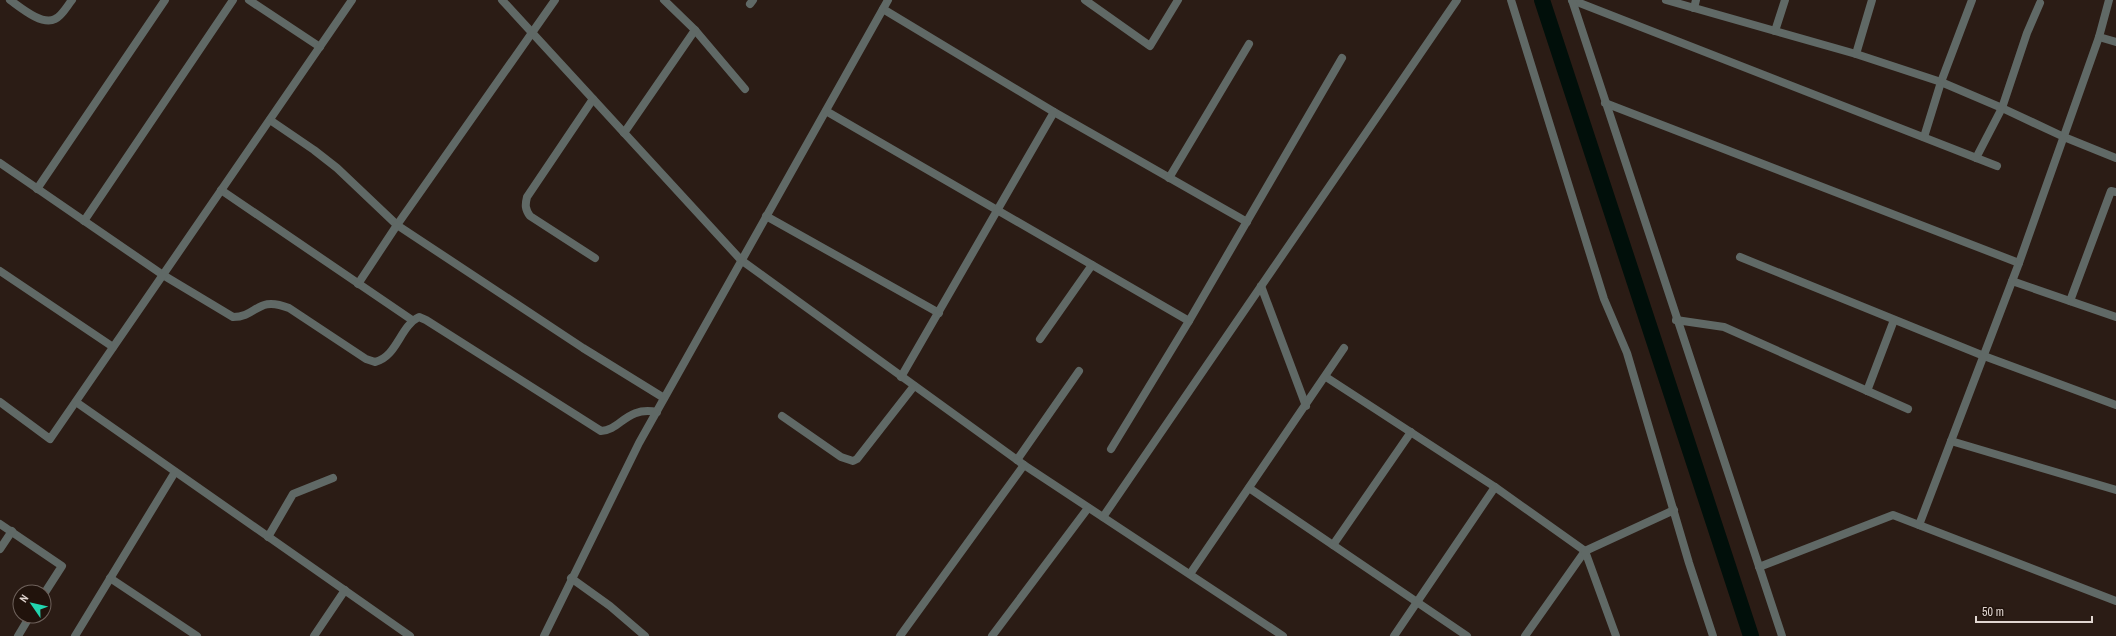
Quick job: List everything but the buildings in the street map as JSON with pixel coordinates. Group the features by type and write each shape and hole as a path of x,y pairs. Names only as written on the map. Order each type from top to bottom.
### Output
{"street":[{"path":"10,0 37,17 47,20 55,20 61,15 72,0"},
{"path":"37,189 165,0"},
{"path":"84,221 233,0"},
{"path":"249,0 320,46"},
{"path":"0,402 50,439 352,0"},
{"path":"502,0 741,260 1024,465 1283,636"},
{"path":"358,284 397,225 531,32 555,0"},
{"path":"664,0 695,30 745,89"},
{"path":"544,636 571,578 664,398 888,0"},
{"path":"1085,0 1150,46 1178,0"},
{"path":"1103,517 1457,0"},
{"path":"1511,0 1604,299 1627,354 1689,562 1713,636"},
{"path":"1572,0 1676,320 1782,636"},
{"path":"1572,0 1997,166"},
{"path":"1666,0 1695,4 1775,32 1856,54 1941,82 2064,137 2116,158"},
{"path":"1775,32 1785,0"},
{"path":"1856,54 1872,0"},
{"path":"1924,137 1941,82 1972,0"},
{"path":"1919,526 2020,263 2099,37 2109,0"},
{"path":"1976,158 2002,108 2027,33 2040,3"},
{"path":"884,9 1054,112 1246,222"},
{"path":"624,133 695,30"},
{"path":"2099,37 2116,42"},
{"path":"1169,178 1249,44"},
{"path":"1111,449 1189,321 1342,58"},
{"path":"593,99 527,197 525,204 526,211 530,216 596,258"},
{"path":"1605,103 2020,263"},
{"path":"826,111 1189,321"},
{"path":"901,377 1054,112"},
{"path":"270,120 314,150 337,168 397,225 583,348 664,398"},
{"path":"0,163 163,275 233,317 242,317 263,305 270,303 289,308 366,360 375,362 388,356 412,320 419,317 601,431 608,431 620,421 642,410 657,412"},
{"path":"222,190 412,320"},
{"path":"2070,301 2112,191 2116,192"},
{"path":"766,216 939,312"},
{"path":"1740,257 1984,356 2116,405"},
{"path":"1040,339 1092,265"},
{"path":"0,271 113,347"},
{"path":"2012,282 2116,317"},
{"path":"1261,286 1306,406"},
{"path":"1676,320 1724,327 1908,410"},
{"path":"1867,391 1894,320"},
{"path":"1190,574 1326,377 1344,348"},
{"path":"1017,460 1079,371"},
{"path":"1326,377 1495,488 1585,551 1616,636"},
{"path":"782,416 841,458 853,461 857,459 914,386"},
{"path":"76,402 410,636"},
{"path":"1333,545 1410,432"},
{"path":"1951,441 2116,490"},
{"path":"900,636 1024,465"},
{"path":"74,636 175,472"},
{"path":"268,536 293,494 333,478"},
{"path":"1250,488 1467,636"},
{"path":"1394,636 1495,488"},
{"path":"992,636 1088,508"},
{"path":"1525,636 1585,551 1674,510"},
{"path":"1759,567 1893,515 2116,601"},
{"path":"0,524 62,566 50,584"},
{"path":"0,549 12,531"},
{"path":"110,578 188,633 197,636"},
{"path":"571,578 610,606 645,636"},
{"path":"314,636 345,590"},
{"path":"18,636 25,624"}],"waterway":[{"path":"1542,0 1751,636"}]}
